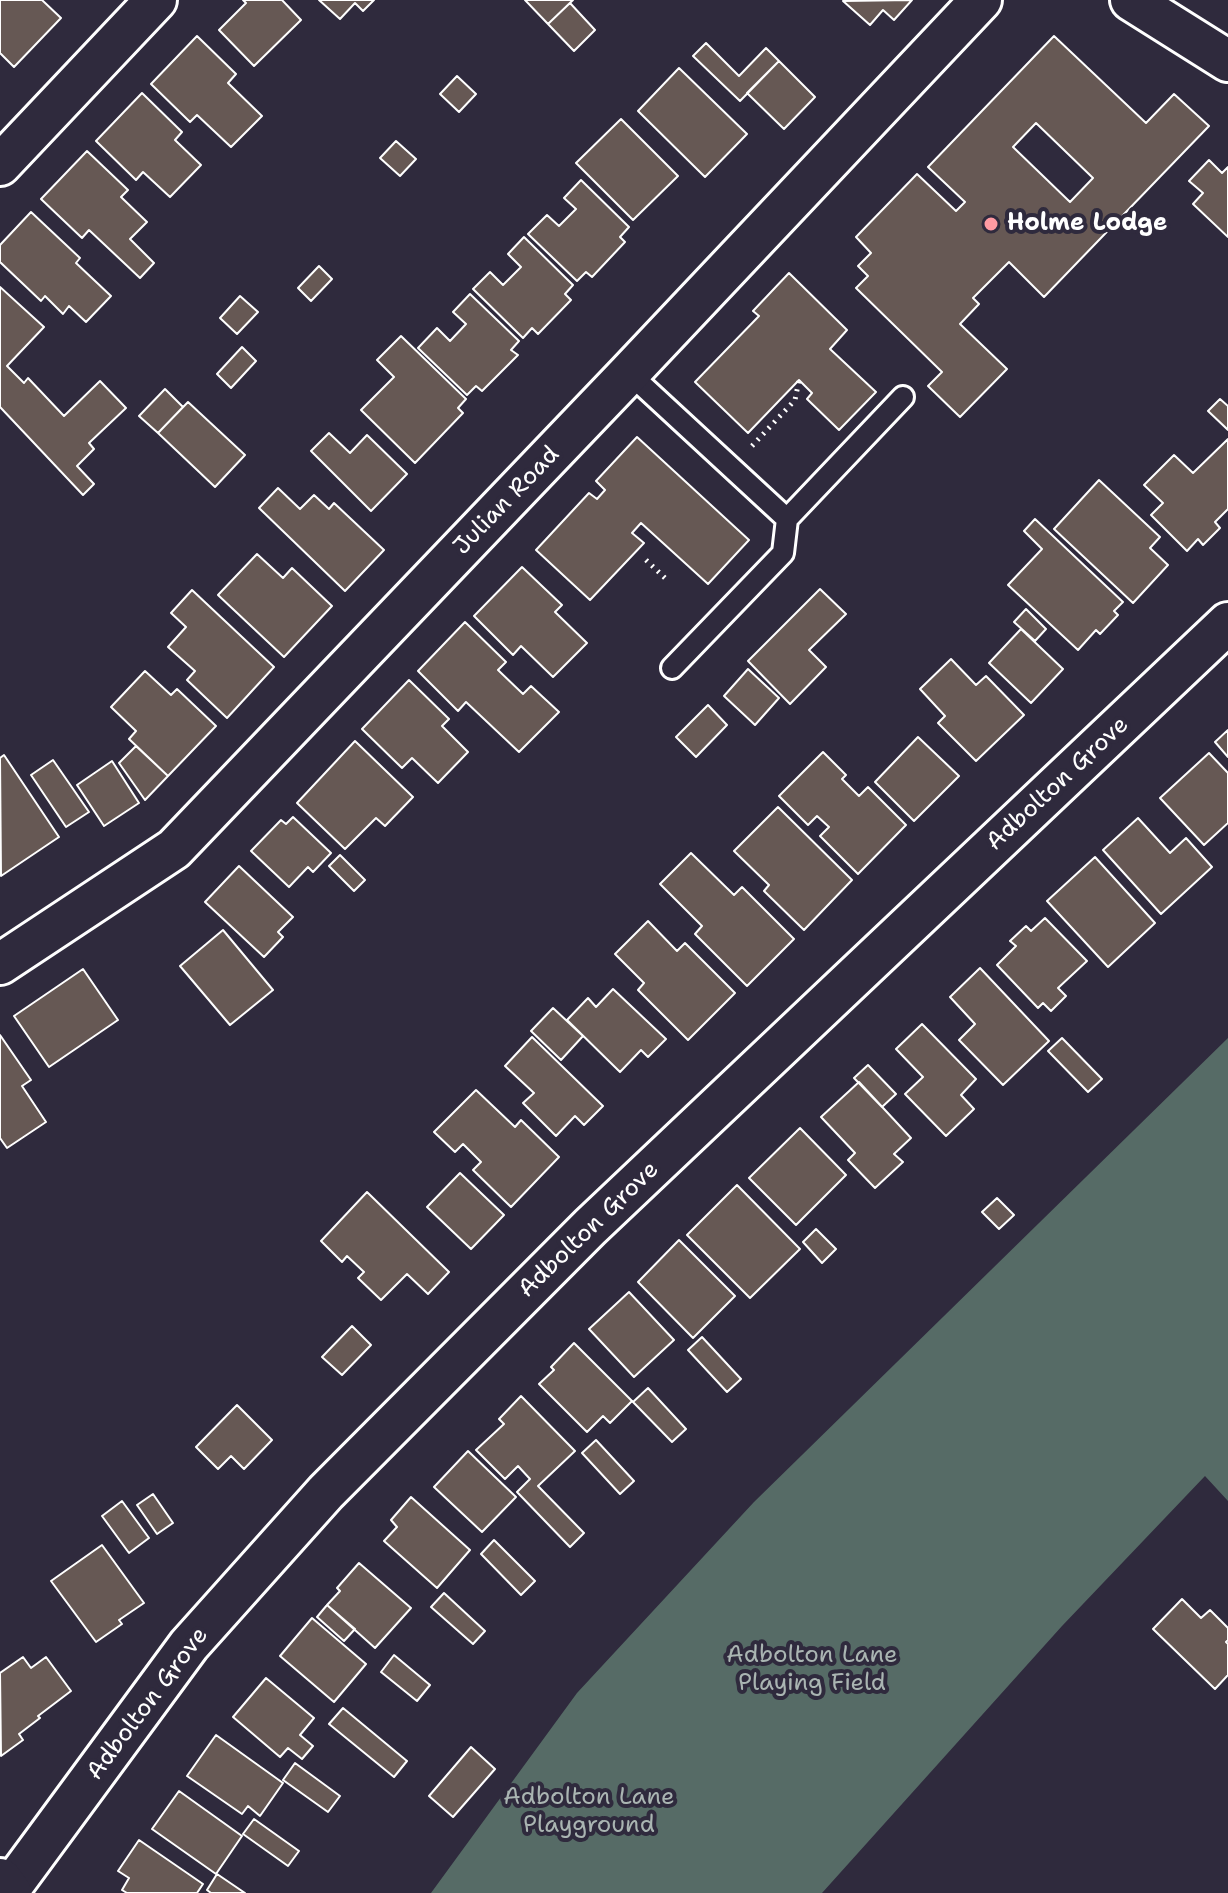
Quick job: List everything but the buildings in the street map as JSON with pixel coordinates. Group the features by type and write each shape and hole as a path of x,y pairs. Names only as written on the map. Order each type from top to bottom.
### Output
{"street":[{"path":"0,165 156,0"},
{"name":"Julian Road","path":"0,964 174,849 981,0"},
{"path":"1131,0 1228,61"},
{"name":"Adbolton Grove","path":"6,1888 189,1645 326,1492 590,1227 1228,623"}],"lane":[{"path":"629,373 787,519"},
{"path":"672,668 783,553 787,519 903,397"}],"path":[{"path":"748,450 795,400 799,380"},
{"path":"646,560 666,579"}],"green space":[{"name":"Adbolton Lane Playing Field","path":"1228,1038 1228,1501 1205,1476 1062,1626 822,1893 431,1893 577,1693 754,1502"}],"place":[{"name":"Holme Lodge","path":"991,224"}],"park label":[{"name":"Adbolton Lane Playground","path":"589,1812"}]}
